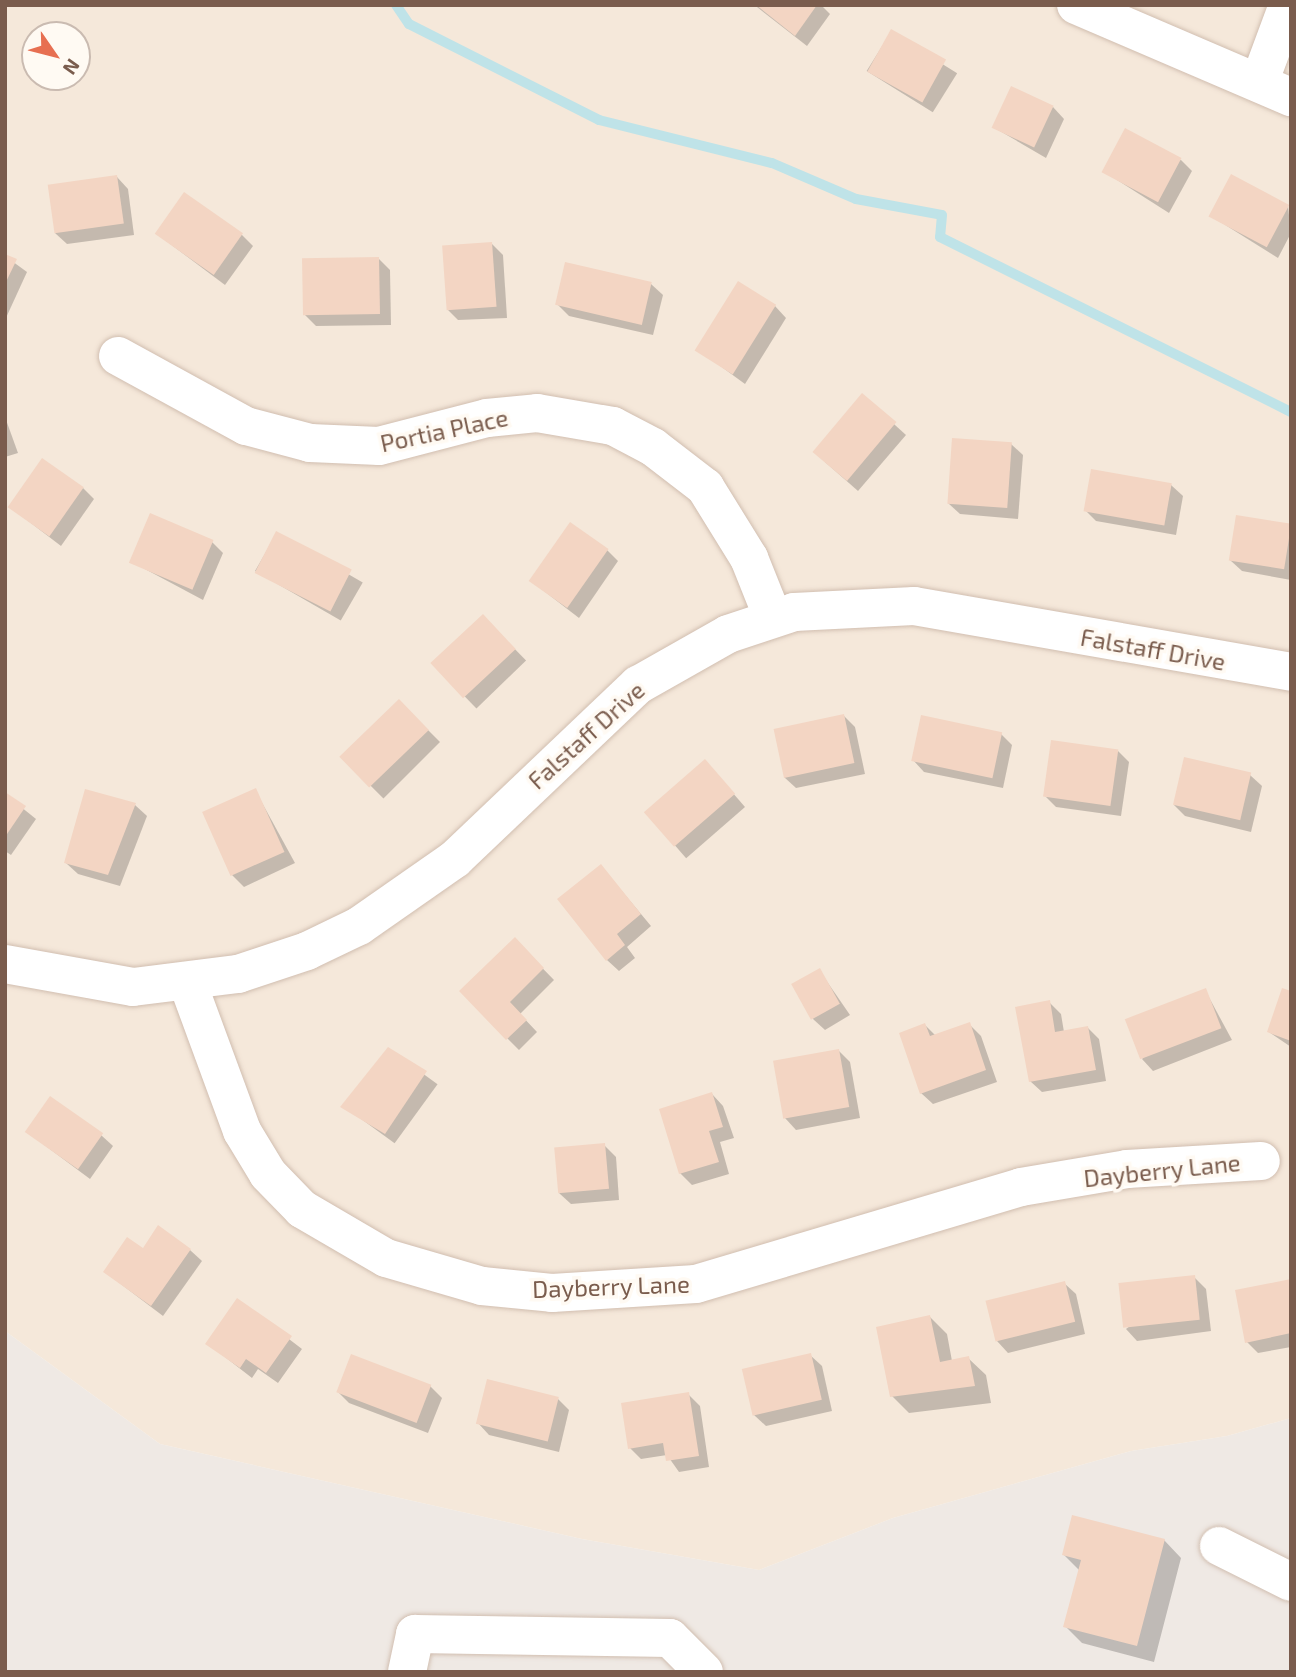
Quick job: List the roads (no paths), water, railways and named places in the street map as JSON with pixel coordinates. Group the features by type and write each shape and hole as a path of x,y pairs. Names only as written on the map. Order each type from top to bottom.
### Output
{"street":[{"path":"1076,5 1275,90 1288,5"},
{"name":"Portia Place","path":"118,356 246,426 310,443 379,446 487,418 537,413 613,426 653,447 705,487 749,558 773,618"},
{"name":"Falstaff Drive","path":"5,964 80,982 188,984 307,951 402,899 455,859 638,685 728,634 773,618 850,605 914,606 1291,672"},
{"name":"Dayberry Lane","path":"188,984 242,1132 268,1174 302,1209 386,1258 482,1286 552,1293 696,1284 1021,1187 1126,1169 1261,1161"},
{"path":"1219,1546 1291,1582"},
{"path":"407,1672 415,1634 670,1638 704,1672"}],"waterway":[{"path":"396,5 409,24 599,120 772,163 856,199 942,215 940,237 1291,412"}]}
